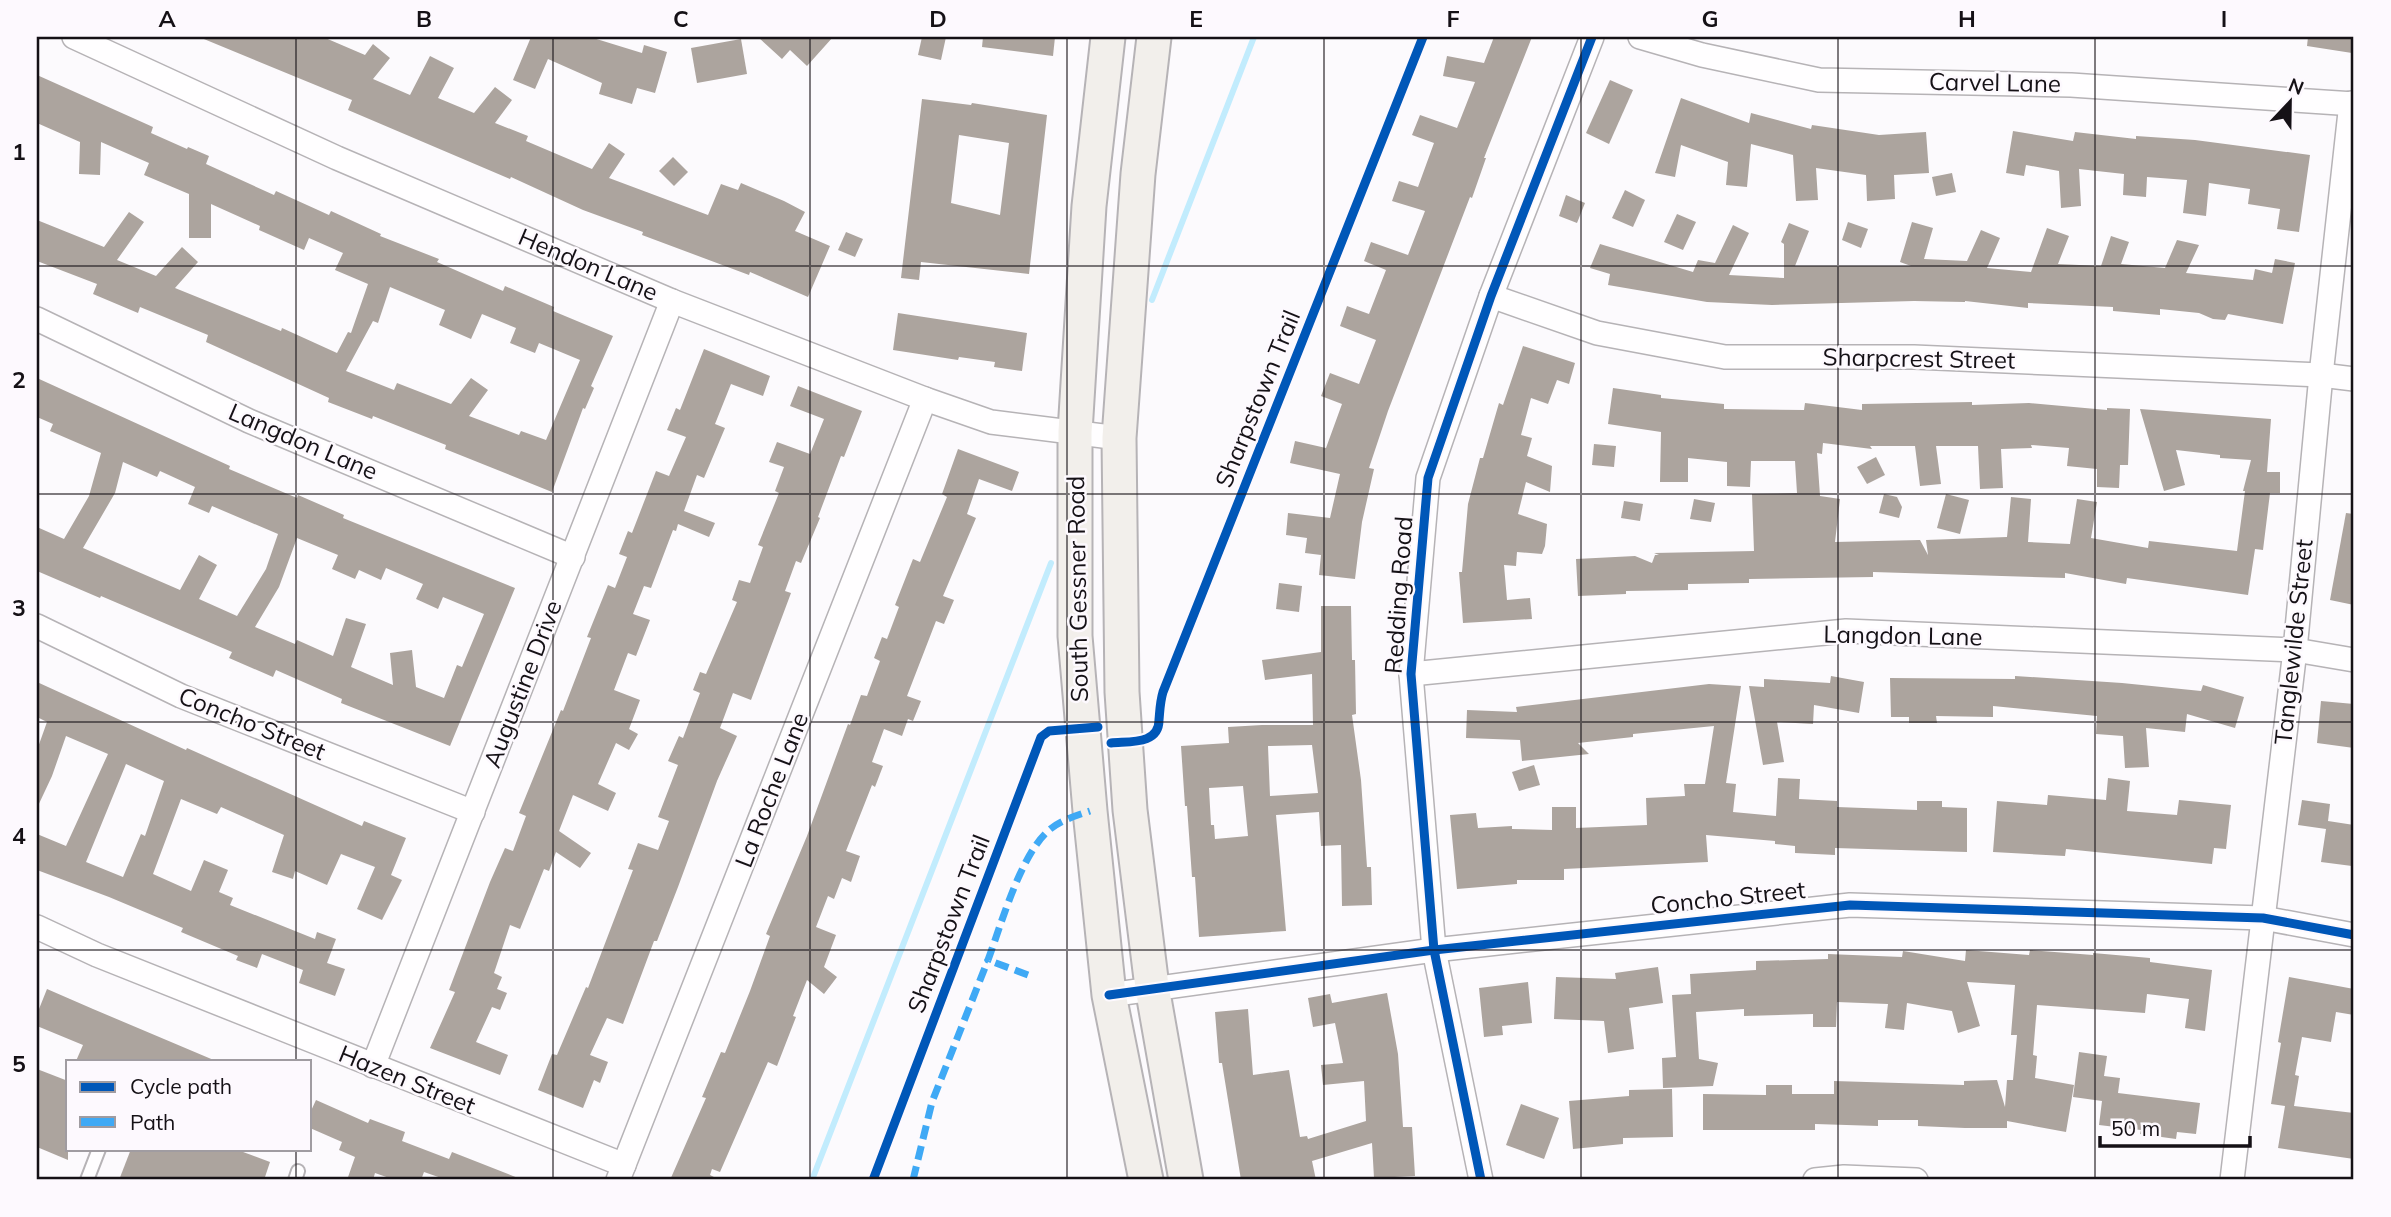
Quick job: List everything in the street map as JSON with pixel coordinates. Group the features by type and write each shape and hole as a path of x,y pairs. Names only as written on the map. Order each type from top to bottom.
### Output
{"main road":[{"name":"South Gessner Road","path":"1108,37 1089,206 1075,432 1075,636 1109,995 1146,1180"},
{"name":"South Gessner Road","path":"1154,37 1138,174 1119,438 1122,692 1130,810 1152,987 1186,1180"}],"street":[{"name":"Hendon Lane","path":"74,37 337,159 672,301 925,399 991,422 1119,438"},
{"name":"Redding Road","path":"1481,1180 1434,950 1411,674 1428,478 1491,296 1592,37"},
{"name":"Carvel Lane","path":"1640,37 1702,55 1819,80 2071,85 2352,104"},
{"name":"Tanglewilde Street","path":"2232,1180 2295,650 2321,375 2352,104"},
{"name":"Sharpcrest Street","path":"1491,296 1597,333 1726,357 1914,356 2321,375 2354,379"},
{"name":"Augustine Drive","path":"373,1066 672,301"},
{"name":"Langdon Lane","path":"37,319 249,421 573,557"},
{"name":"La Roche Lane","path":"621,1173 925,399"},
{"name":"Concho Street","path":"37,626 181,696 473,812"},
{"name":"Langdon Lane","path":"1411,674 1846,631 2295,650 2354,660"},
{"name":"Concho Street","path":"1109,995 1434,950 1850,905 2263,918 2354,935"},
{"name":"Hazen Street","path":"37,927 97,955 373,1066 621,1173"},
{"path":"1815,1180 1844,1177 1916,1180"}],"lane":[{"path":"87,1180 99,1150"}],"building":[{"path":"199,37 323,37 365,55 373,44 390,58 373,79 410,95 430,56 454,68 438,98 474,113 495,87 512,100 495,123 528,136 526,141 592,169 609,143 625,154 609,178 708,215 721,184 738,190 741,183 805,212 795,231 830,246 808,297 750,272 749,275 642,235 643,232 583,210 511,177 510,179 348,110 352,100"},
{"path":"531,37 590,37 642,53 644,45 667,52 655,93 637,88 632,104 599,94 602,83 548,59 535,89 513,80"},
{"path":"758,37 833,37 807,66 790,50 782,59"},
{"path":"922,37 946,37 941,60 918,55"},
{"path":"983,37 1055,37 1053,56 982,47"},
{"path":"1494,37 1532,37 1388,411 1369,468 1374,469 1362,522 1355,579 1319,575 1321,555 1305,553 1307,538 1286,535 1288,513 1330,518 1340,474 1290,463 1295,441 1326,448 1342,404 1321,396 1330,373 1359,384 1376,340 1340,326 1347,306 1369,314 1386,270 1364,261 1371,242 1408,255 1425,211 1392,201 1399,181 1418,187 1434,143 1412,135 1420,115 1457,128 1475,82 1443,76 1447,56 1484,63"},
{"path":"2308,37 2354,37 2352,53 2307,46"},
{"path":"741,39 747,74 697,83 691,48"},
{"path":"37,75 153,127 151,133 209,156 206,164 274,195 276,191 329,215 331,211 381,234 380,236 439,259 437,262 503,291 505,286 554,307 553,311 613,336 591,386 594,388 585,409 583,408 552,492 445,449 446,445 373,416 372,419 328,402 329,398 206,342 208,335 140,307 138,313 93,294 97,284 37,261 37,220 104,247 129,212 144,222 117,260 156,276 182,247 198,262 175,288 281,331 282,328 337,353 348,332 351,333 368,284 335,270 343,253 309,238 304,250 211,204 211,238 189,238 189,194 144,175 149,163 101,142 100,175 79,174 80,142 37,123","holes":["390,287 445,310 439,325 471,339 482,314 516,328 510,343 535,353 539,343 580,360 546,440 521,431 519,435 469,416 488,390 471,378 451,404 397,383 394,390 346,371 373,321 378,323"]},
{"path":"1610,80 1633,90 1609,144 1586,133"},
{"path":"1681,98 1749,123 1751,113 1811,129 1812,125 1879,135 1926,132 1929,173 1894,175 1895,199 1867,201 1866,175 1816,168 1818,200 1796,201 1793,155 1751,144 1747,187 1726,185 1728,162 1681,145 1675,177 1655,173"},
{"path":"922,99 972,103 1047,115 1029,274 921,262 919,280 901,278","holes":["959,135 1009,143 1000,215 951,203"]},
{"path":"2013,131 2073,141 2075,132 2136,139 2136,136 2195,140 2310,155 2299,232 2277,229 2280,209 2248,204 2250,189 2209,183 2206,216 2183,213 2187,180 2147,177 2146,197 2123,195 2124,174 2079,169 2081,206 2061,208 2059,171 2026,165 2024,176 2006,173"},
{"path":"673,157 688,172 674,186 659,171"},
{"path":"1952,173 1956,192 1936,196 1932,177"},
{"path":"1625,190 1645,200 1633,227 1612,218"},
{"path":"1566,195 1585,203 1577,223 1559,216"},
{"path":"1677,214 1696,222 1683,250 1664,242"},
{"path":"1848,222 1868,229 1861,248 1842,240"},
{"path":"1912,222 1933,228 1924,259 1967,261 1981,230 2000,238 1987,268 2031,272 2047,228 2069,236 2058,264 2101,266 2111,236 2129,242 2121,264 2165,268 2177,240 2199,245 2186,273 2253,280 2255,269 2272,273 2275,259 2295,263 2283,324 2228,314 2225,320 2213,319 2199,313 2160,309 2160,315 2113,311 2113,307 2028,303 2028,308 1965,301 1772,305 1707,302 1608,285 1610,274 1590,268 1600,244 1693,272 1698,260 1715,263 1733,225 1749,233 1729,275 1784,278 1784,244 1781,242 1789,223 1809,231 1795,266 1911,266 1900,262"},
{"path":"846,232 863,239 855,257 838,250"},
{"path":"898,313 1027,333 1022,371 994,367 995,362 959,357 958,360 893,350"},
{"path":"1523,346 1575,363 1569,384 1557,380 1548,404 1531,398 1521,435 1532,438 1527,456 1552,466 1550,492 1526,482 1518,514 1547,524 1542,554 1517,552 1516,566 1504,565 1507,600 1530,598 1532,619 1463,623 1459,572 1462,572 1468,504 1499,403 1503,405"},
{"path":"704,349 770,376 763,396 731,384 715,424 725,428 704,478 697,475 684,511 715,523 709,537 678,524 676,531 673,530 651,588 644,586 633,614 650,620 636,656 628,653 614,690 640,700 629,729 638,734 629,750 616,743 598,784 616,793 608,811 573,795 559,831 591,853 580,868 556,852 549,871 544,869 520,929 510,925 494,973 502,977 497,989 507,993 500,1010 492,1007 476,1042 508,1055 500,1075 430,1048 455,992 449,990 490,882 505,848 513,851 526,816 519,813 561,710 563,711 591,638 587,637 608,585 615,588 627,557 619,554 628,531 632,533 656,471 669,476 686,437 667,430 676,408 680,410"},
{"path":"37,378 230,466 229,469 297,498 298,495 344,515 343,518 515,588 450,746 341,703 342,699 276,670 273,677 229,658 232,652 37,571 37,527 64,539 89,496 101,453 50,431 53,424 37,417","holes":["123,462 157,477 160,471 195,487 188,504 209,513 212,506 278,534 266,569 237,616 199,599 217,565 199,555 180,590 83,548 115,493","297,538 338,555 332,569 355,579 359,570 381,580 386,568 423,584 416,599 438,609 443,597 484,614 462,667 457,665 444,698 416,687 412,650 390,653 393,685 351,667 366,624 346,618 333,656 297,640 295,644 255,627 279,587"]},
{"path":"798,386 862,411 844,457 841,456 801,563 796,561 785,591 791,593 751,700 733,693 720,728 737,736 623,1024 607,1018 590,1055 608,1062 600,1083 594,1080 583,1108 538,1090 552,1054 557,1055 586,987 588,988 633,870 628,869 638,843 658,850 669,821 658,817 678,765 668,761 679,736 683,738 700,693 693,690 700,672 706,674 737,602 732,600 739,580 750,583 763,547 758,545 779,493 775,491 784,467 769,462 777,442 810,454 824,419 790,406"},
{"path":"1613,388 1661,395 1661,398 1724,404 1724,409 1804,410 1805,403 1862,410 1862,404 1972,402 1972,405 2029,403 2107,410 2130,409 2128,465 2120,465 2119,488 2097,487 2097,469 2067,466 2069,448 2031,445 2032,448 2001,449 2003,488 1980,489 1978,446 1936,446 1941,484 1920,486 1915,446 1870,446 1872,449 1823,443 1822,454 1817,453 1820,496 1840,499 1835,542 1920,540 1928,555 1926,540 2007,537 2011,497 2031,499 2028,542 2070,544 2077,499 2097,502 2091,538 2148,548 2149,541 2237,551 2243,491 2251,460 2220,458 2220,455 2176,450 2185,485 2164,491 2140,409 2271,419 2267,472 2280,472 2280,493 2270,493 2263,550 2255,549 2248,595 2127,578 2126,584 2065,573 2065,578 1873,572 1873,577 1749,579 1749,583 1688,584 1688,590 1626,591 1626,594 1578,596 1576,559 1635,556 1652,563 1655,555 1659,555 1654,553 1754,551 1752,494 1797,493 1795,461 1751,461 1750,487 1727,486 1727,462 1688,458 1688,482 1660,482 1661,432 1608,424"},
{"path":"1594,444 1616,446 1614,467 1592,465"},
{"path":"958,449 1019,472 1012,491 979,479 967,514 976,518 943,596 954,600 944,624 936,621 907,696 921,701 913,721 908,719 902,736 884,729 872,762 883,766 875,787 872,785 846,851 860,856 851,882 842,878 834,899 828,896 816,927 836,935 824,967 837,977 824,994 807,980 777,1066 768,1062 720,1172 712,1169 710,1175 720,1180 670,1180 706,1098 702,1097 721,1052 725,1053 750,991 770,936 766,934 807,836 848,724 850,725 861,695 867,696 880,661 874,658 882,637 887,639 899,607 895,605 913,559 920,562 947,497 942,494"},
{"path":"1876,457 1885,475 1867,484 1857,467"},
{"path":"1884,494 1897,497 1902,507 1899,518 1879,513"},
{"path":"1946,494 1969,500 1960,534 1937,528"},
{"path":"1694,499 1715,503 1711,522 1690,519"},
{"path":"1624,501 1643,504 1640,521 1621,518"},
{"path":"2346,513 2354,514 2354,605 2330,600"},
{"path":"1279,583 1302,586 1299,612 1276,609"},
{"path":"1321,606 1351,606 1356,714 1352,715 1361,780 1367,867 1371,867 1372,905 1342,906 1341,845 1321,846 1319,812 1276,815 1286,931 1199,937 1181,746 1229,743 1228,727 1313,725 1312,674 1265,680 1262,660 1321,652","holes":["1312,745 1318,793 1270,796 1268,746","1243,786 1248,836 1215,839 1214,825 1211,825 1209,788"]},
{"path":"1831,676 1864,682 1859,713 1814,705 1813,724 1777,722 1784,762 1763,765 1749,686 1764,687 1764,679 1830,683"},
{"path":"2015,676 2201,691 2203,685 2244,697 2235,728 2187,714 2185,732 2146,728 2149,767 2125,768 2123,736 2096,734 2097,716 1993,706 1993,717 1936,716 1937,723 1909,723 1909,717 1891,717 1890,678 2015,679"},
{"path":"37,682 362,826 364,821 406,838 391,875 402,880 382,920 357,909 375,867 341,854 327,885 295,871 293,879 272,872 284,835 221,807 217,814 181,799 153,874 191,891 204,860 228,870 219,892 233,898 230,905 315,939 317,932 336,939 327,963 345,969 335,996 299,983 303,970 262,954 257,968 236,960 238,956 181,932 183,928 37,870 37,834 66,846 108,754 66,736 37,808 37,750 47,722 37,717","holes":["126,764 164,781 145,836 141,834 123,877 86,862"]},
{"path":"1709,684 1741,686 1726,783 1736,784 1733,812 1776,816 1778,778 1800,779 1799,799 1837,801 1837,807 1917,810 1917,801 1942,801 1942,807 1967,808 1967,852 1835,848 1835,855 1795,853 1795,846 1775,844 1775,841 1706,835 1708,862 1564,869 1564,880 1517,880 1517,884 1457,889 1450,815 1476,813 1478,828 1512,826 1512,829 1552,830 1552,807 1576,807 1576,828 1647,825 1646,798 1685,796 1684,784 1705,784 1714,726 1633,734 1633,737 1578,743 1589,754 1522,761 1520,740 1466,738 1467,710 1517,712 1516,707"},
{"path":"2321,701 2354,704 2354,748 2317,743"},
{"path":"1534,765 1540,785 1519,791 1512,772"},
{"path":"2108,778 2130,781 2127,811 2177,815 2179,800 2231,805 2226,849 2214,848 2212,864 2066,849 2065,856 1993,852 1997,801 2047,805 2048,795 2106,800"},
{"path":"2302,800 2330,804 2328,821 2354,825 2352,866 2321,862 2326,829 2298,825"},
{"path":"1966,950 2029,955 2030,950 2093,953 2150,958 2150,962 2212,970 2205,1031 2185,1028 2189,999 2147,994 2145,1013 2037,1005 2033,1055 2037,1056 2035,1078 2074,1085 2066,1132 2007,1121 2007,1128 1965,1128 1918,1126 1918,1120 1878,1120 1878,1126 1815,1124 1815,1130 1703,1130 1703,1094 1766,1095 1766,1085 1792,1085 1792,1094 1834,1094 1834,1081 1964,1085 1964,1081 1997,1080 2005,1107 2007,1080 2013,1080 2017,1035 2011,1035 2015,985 1967,982 1980,1026 1958,1033 1952,1011 1907,1003 1904,1030 1885,1028 1888,1004 1837,1002 1836,1027 1813,1027 1813,1014 1744,1016 1744,1009 1696,1012 1699,1059 1718,1063 1713,1086 1663,1088 1662,1058 1676,1057 1672,995 1691,994 1690,974 1756,970 1756,961 1828,959 1828,954 1902,957 1903,951 1965,961"},
{"path":"1658,967 1663,1003 1629,1008 1634,1049 1608,1053 1604,1021 1554,1019 1556,977 1616,979 1615,973"},
{"path":"2289,977 2354,989 2354,1015 2336,1012 2331,1042 2302,1037 2295,1075 2299,1076 2294,1106 2354,1113 2354,1159 2278,1148 2285,1106 2271,1104"},
{"path":"1528,982 1532,1023 1502,1026 1503,1035 1484,1037 1479,988"},
{"path":"47,989 214,1060 76,1060 83,1045 37,1026 37,1014"},
{"path":"1387,993 1398,1054 1403,1127 1412,1127 1415,1176 1374,1178 1372,1143 1312,1161 1316,1180 1241,1180 1222,1063 1219,1063 1215,1012 1248,1009 1253,1075 1289,1070 1300,1137 1307,1136 1308,1139 1366,1121 1364,1081 1323,1085 1321,1065 1343,1063 1335,1023 1313,1027 1308,998 1330,994 1332,1003"},
{"path":"2079,1052 2107,1056 2104,1076 2120,1078 2118,1093 2200,1103 2196,1134 2177,1132 2176,1139 2140,1134 2141,1130 2099,1125 2102,1101 2073,1097"},
{"path":"37,1069 66,1080 68,1160 37,1147"},
{"path":"1672,1089 1673,1137 1623,1138 1623,1144 1573,1149 1569,1101 1629,1096 1629,1090"},
{"path":"316,1100 368,1123 370,1119 405,1132 402,1141 449,1159 452,1152 523,1180 447,1180 424,1172 421,1180 395,1180 375,1173 373,1180 347,1180 355,1157 339,1150 342,1142 312,1129 312,1109"},
{"path":"1521,1104 1559,1118 1544,1159 1506,1145"},
{"path":"131,1150 238,1150 270,1162 264,1180 119,1180"}],"waterway":[{"path":"1152,300 1254,37"},
{"path":"812,1180 1051,563"}],"marked path":[{"path":"1028,975 988,960 1005,911 1020,874 1037,843 1056,825 1090,811"},
{"path":"913,1180 932,1102 988,960"}],"cycle path":[{"name":"Sharpstown Trail","path":"1111,743 1149,738 1158,728 1163,692 1423,37"},
{"path":"1481,1180 1434,950 1411,674 1428,478 1491,296 1592,37"},
{"name":"Sharpstown Trail","path":"873,1180 1041,737 1049,731 1098,727"},
{"path":"1109,995 1434,950 1850,905 2263,918 2354,935"}]}
